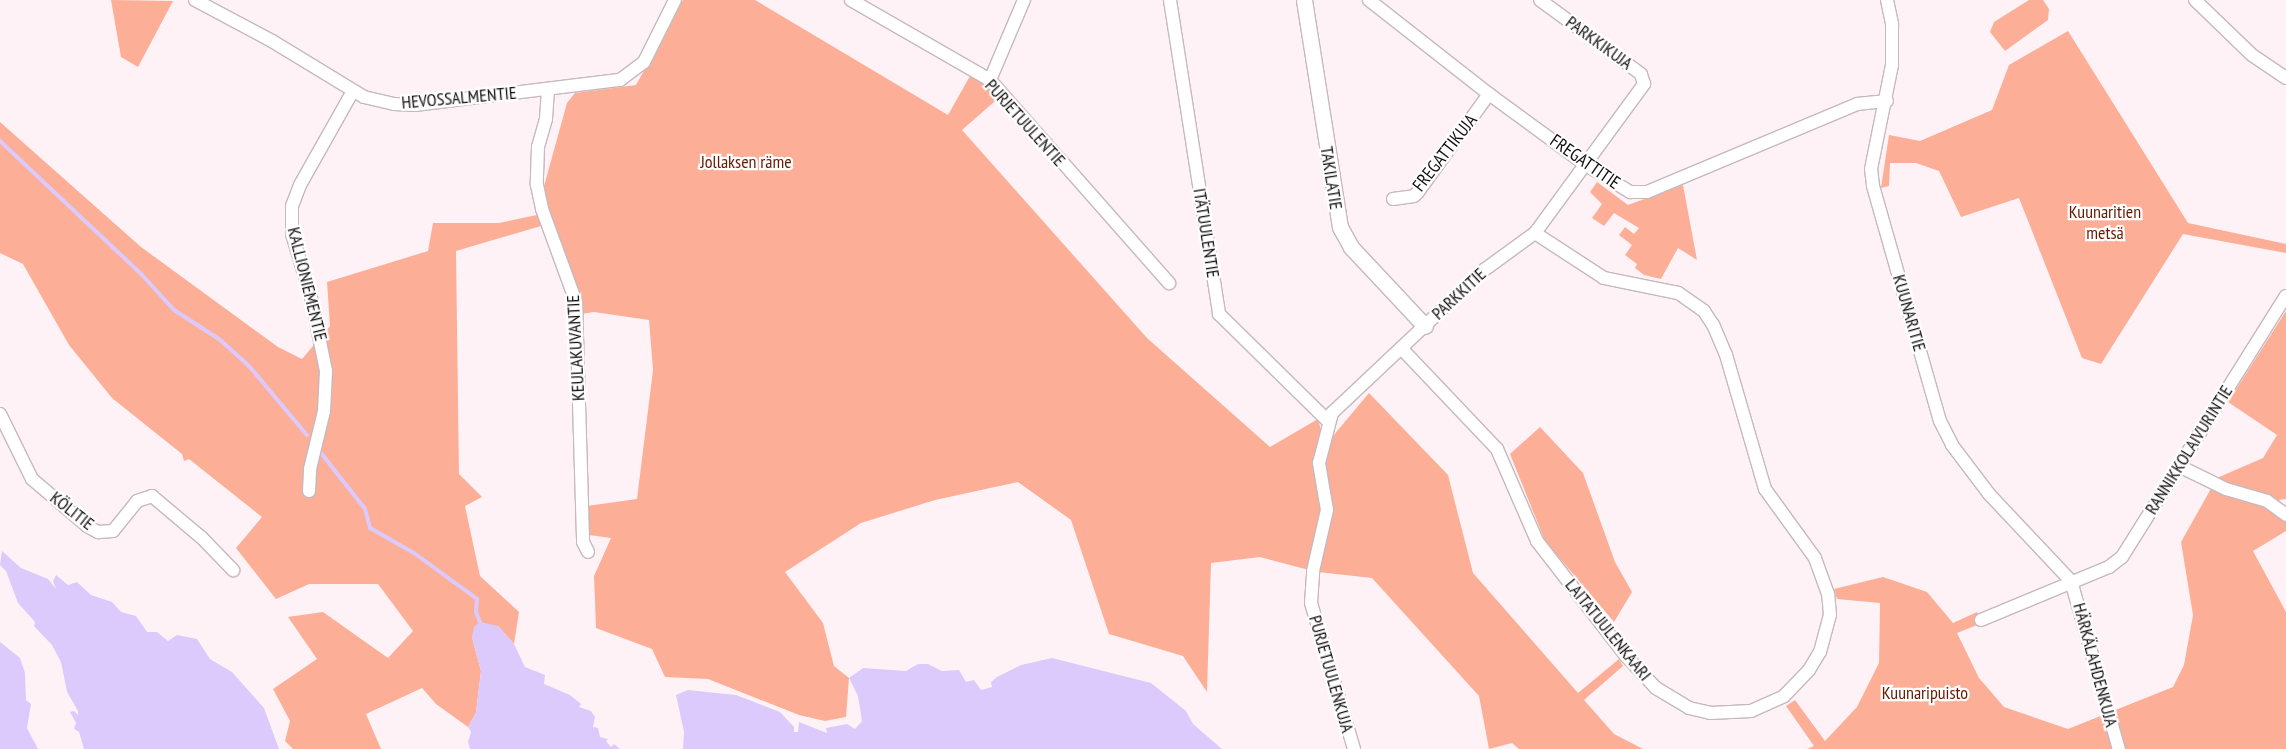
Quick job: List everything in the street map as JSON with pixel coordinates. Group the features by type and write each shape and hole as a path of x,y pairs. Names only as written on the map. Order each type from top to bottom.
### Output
{"street":[{"name":"HEVOSSALMENTIE","path":"195,0 272,40 353,91 380,102 416,105 609,83 628,76 644,62 675,0"},
{"name":"PURJETUULENTIE","path":"851,0 990,80 1169,283"},
{"path":"990,80 1024,0"},
{"name":"ITÄTUULENTIE","path":"1170,0 1219,314 1328,422"},
{"name":"TAKILATIE","path":"1304,0 1340,228 1351,247 1425,326"},
{"name":"FREGATTITIE","path":"1369,0 1489,94 1624,190 1647,192 1857,104 1887,101"},
{"name":"PARKKIKUJA","path":"1540,0 1644,78 1642,89 1586,164"},
{"name":"KUUNARITIE","path":"1887,0 1892,24 1887,101 1871,169 1873,186 1940,421 1952,445 1974,475 2071,581"},
{"path":"2195,0 2252,55 2286,78"},
{"name":"KEULAKUVANTIE","path":"548,90 546,119 538,148 538,186 542,209 576,302 583,542 588,552"},
{"name":"KALLIONIEMENTIE","path":"309,491 310,469 324,411 326,371 311,297 292,234 292,206 300,185 353,91"},
{"name":"FREGATTIKUJA","path":"1393,198 1414,196 1418,192 1489,94"},
{"name":"PARKKITIE","path":"1328,422 1332,413 1500,256 1535,233 1586,164"},
{"name":"LAITATUULENKAARI","path":"1402,348 1497,449 1537,541 1625,655 1656,688 1689,708 1710,713 1751,711 1784,696 1809,670 1820,652 1830,615 1828,594 1815,558 1765,489 1726,355 1713,325 1704,311 1678,293 1604,278 1535,233"},
{"name":"RANNIKKOLAIVURINTIE","path":"1981,620 2071,581 2109,567 2122,557 2286,296"},
{"name":"KÖLITIE","path":"0,414 32,479 87,526 98,532 113,531 138,501 152,496 202,538 233,570"},
{"name":"PURJETUULENKUJA","path":"1328,422 1328,436 1319,463 1327,510 1313,571 1311,603 1354,749"},
{"path":"2179,466 2226,489 2267,501 2286,516"},
{"name":"HÄRKÄLAHDENKUJA","path":"2071,581 2119,749"}],"green space":[{"path":"111,0 173,1 138,67 121,57"},
{"name":"Jollaksen räme","path":"683,0 755,0 948,115 974,69 1002,95 962,130 1147,338 1270,447 1318,419 1322,434 1322,509 1309,570 1260,557 1211,563 1207,692 1183,656 1109,634 1071,520 1018,482 935,500 861,523 785,572 823,623 834,666 849,678 846,717 825,721 799,715 708,679 665,677 652,649 596,628 594,576 611,538 589,535 587,506 637,499 653,370 649,320 594,312 581,314 578,288 549,211 544,186 567,103 575,93 636,85"},
{"path":"2029,0 2043,0 2049,9 2048,20 2005,51 1990,32 1994,22"},
{"name":"Kuunaritien metsä","path":"2068,31 2188,223 2286,244 2286,253 2183,234 2101,364 2082,358 2019,198 1961,217 1939,171 1916,163 1890,163 1889,186 1881,188 1889,135 1920,141 1992,110 2009,65"},
{"path":"0,122 141,247 278,347 302,359 330,326 327,282 428,251 433,223 499,223 537,215 541,226 456,251 459,474 482,497 465,506 480,576 519,612 514,644 498,626 472,637 481,671 476,713 468,727 436,704 422,688 366,714 381,749 293,749 285,741 290,721 273,689 317,659 288,617 323,612 388,658 413,631 378,584 309,584 276,599 236,548 262,517 189,459 184,461 182,454 112,398 69,345 23,264 0,253"},
{"path":"1597,182 1628,205 1683,185 1697,260 1678,248 1661,279 1644,275 1635,268 1637,264 1625,255 1632,245 1619,235 1625,227 1634,234 1639,228 1614,213 1604,226 1592,218 1602,204 1590,192"},
{"name":"Kuunaripuisto","path":"2286,311 2286,499 2279,500 2286,509 2286,531 2253,551 2286,612 2286,749 1807,749 1814,746 1786,706 1795,700 1825,741 1857,707 1879,663 1880,603 1837,599 1834,589 1883,577 1927,592 1953,623 1977,612 1982,623 1957,633 1979,678 2004,707 2068,729 2173,687 2184,665 2193,615 2181,542 2217,478 2263,458 2277,435 2228,402"},
{"path":"1369,393 1448,475 1473,573 1578,693 1619,659 1623,666 1584,700 1614,734 1643,749 1519,749 1512,743 1489,749 1479,696 1372,578 1318,572 1324,463 1333,436"},
{"path":"1540,427 1583,473 1615,562 1632,592 1614,622 1545,541 1510,454"}],"shaded area":[{"path":"2,551 21,568 48,579 56,589 53,581 56,575 68,585 77,582 91,595 112,602 121,612 136,616 147,632 157,632 168,641 177,635 197,639 210,659 232,672 264,708 279,749 84,749 79,732 74,729 76,723 70,712 74,711 78,715 78,711 67,692 61,662 52,645 34,626 35,622 18,603 6,571 0,565"},
{"path":"480,622 498,626 514,644 525,667 545,675 544,684 570,695 581,704 579,707 591,711 595,717 593,727 598,728 600,737 608,739 606,741 611,747 614,744 620,749 470,749 468,742 471,732 468,727 476,713 481,671 472,637 474,627"},
{"path":"0,642 20,658 25,673 26,700 31,704 27,728 38,749 0,749"},
{"path":"1052,658 1151,683 1186,711 1193,724 1222,749 683,749 684,732 676,695 688,690 736,695 780,712 794,727 794,732 798,732 799,722 827,733 826,728 847,724 855,729 862,721 858,696 849,678 863,668 906,671 918,664 928,664 942,671 959,670 966,682 974,680 981,690 992,687 991,682 997,677 1021,665"}],"waterway":[{"path":"0,141 142,275 174,310 219,339 249,366 307,435"},
{"path":"321,453 365,509 370,528 414,553 477,599 476,612 480,622"}]}
